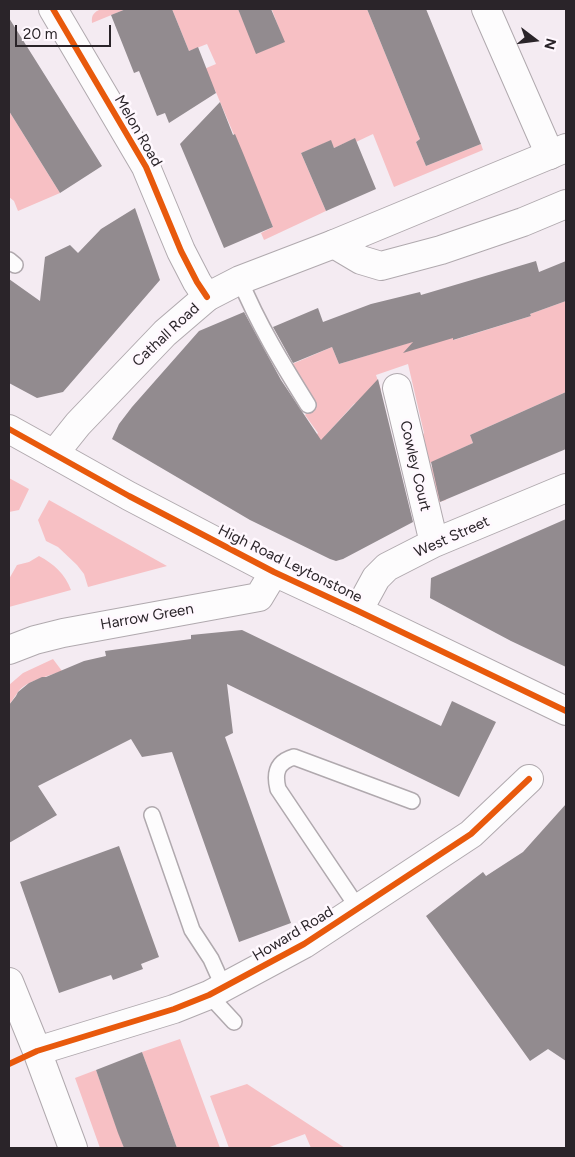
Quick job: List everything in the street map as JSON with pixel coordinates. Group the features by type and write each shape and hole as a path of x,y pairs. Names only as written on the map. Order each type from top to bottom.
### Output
{"street":[{"name":"Melon Road","path":"53,9 146,167 181,251 197,282 208,297"},
{"path":"486,9 558,151"},
{"name":"Cathall Road","path":"54,454 78,424 159,340 208,297 240,280 334,244 558,151"},
{"path":"334,244 361,260 381,266 441,250 523,222 566,204"},
{"name":"Cowley Court","path":"397,388 434,543"},
{"name":"High Road Leytonstone","path":"9,429 129,496 274,572 566,711"},
{"name":"West Street","path":"358,611 376,578 387,567 434,543 566,488"},
{"name":"Harrow Green","path":"9,650 35,640 63,633 259,596 274,572"},
{"name":"Howard Road","path":"37,1051 174,1009 216,991 304,944 471,834 529,779"},
{"path":"9,982 73,1148"}],"lane":[{"path":"240,280 248,299 286,370 308,405"},
{"path":"358,908 278,789 275,777 279,767 284,760 294,757 412,801"},
{"path":"152,815 192,930 211,960 216,991 234,1022"}],"shaded area":[{"path":"101,9 126,9 92,23 94,14"},
{"path":"172,9 238,9 257,53 284,42 272,10 367,9 420,139 416,142 426,166 481,144 483,150 394,187 373,134 356,142 354,139 334,148 330,141 301,153 326,211 264,240 261,233 273,227 215,90 197,72 216,64 207,44 189,51"},
{"path":"9,111 60,193 18,211 14,201 9,197"},
{"path":"566,301 566,392 470,435 473,443 430,463 446,500 439,502 418,442 424,433 408,364 376,375 381,390 354,404 325,436 352,466 294,458 318,433 305,415 316,405 290,365 332,347 339,364 428,337 453,338 454,340 531,316 530,314"},
{"path":"9,478 29,489 19,510 9,512"},
{"path":"49,500 167,566 88,587 84,574 77,565 58,547 46,541 38,520"},
{"path":"39,556 58,570 66,579 71,590 9,607 9,579 17,565 29,562"},
{"path":"53,659 62,671 38,679 21,688 9,705 9,685 23,673"},
{"path":"180,1039 220,1148 177,1148 142,1052"},
{"path":"96,1070 124,1148 100,1148 75,1078"},
{"path":"247,1084 345,1148 311,1148 305,1134 267,1148 229,1148 210,1096"}],"building":[{"path":"126,9 172,9 189,51 198,47 216,93 169,123 165,113 157,116 139,71 134,73 111,15"},
{"path":"238,9 271,9 285,42 256,54"},
{"path":"367,9 426,9 481,144 426,166 416,142 420,139"},
{"path":"9,18 102,166 60,193 9,111"},
{"path":"220,102 273,227 224,248 180,144"},
{"path":"355,138 376,189 326,211 301,153 331,140 334,148"},
{"path":"135,208 160,280 63,392 37,398 9,383 9,279 40,301 45,257 70,245 78,253 101,229"},
{"path":"536,261 539,272 566,261 566,301 530,314 531,316 403,353 413,342 339,364 332,347 293,363 273,327 318,308 323,322 371,304 420,292 421,295"},
{"path":"244,312 281,380 321,440 378,379 413,522 336,561 250,520 112,439 119,424 132,407 199,331"},
{"path":"566,392 566,449 440,502 431,462 473,443 470,435"},
{"path":"566,519 566,667 511,641 430,598 431,578"},
{"path":"242,630 441,726 452,701 496,722 459,797 227,684 233,733 225,737 291,923 239,942 172,752 142,757 131,739 38,786 57,815 9,843 9,705 18,692 29,683 42,677 84,661 106,656 105,651 191,639 191,635"},
{"path":"566,804 566,1061 548,1049 530,1061 426,916 483,872 486,876 523,852"},
{"path":"119,846 159,957 141,964 143,969 113,980 111,975 59,993 20,882"},
{"path":"142,1052 177,1148 124,1148 118,1133 96,1070"}],"cycle path":[{"path":"53,9 146,167 181,251 207,297"},
{"path":"9,429 129,496 274,572 566,711"},
{"path":"9,1064 37,1051 174,1009 209,995 304,944 471,834 529,779"}]}
